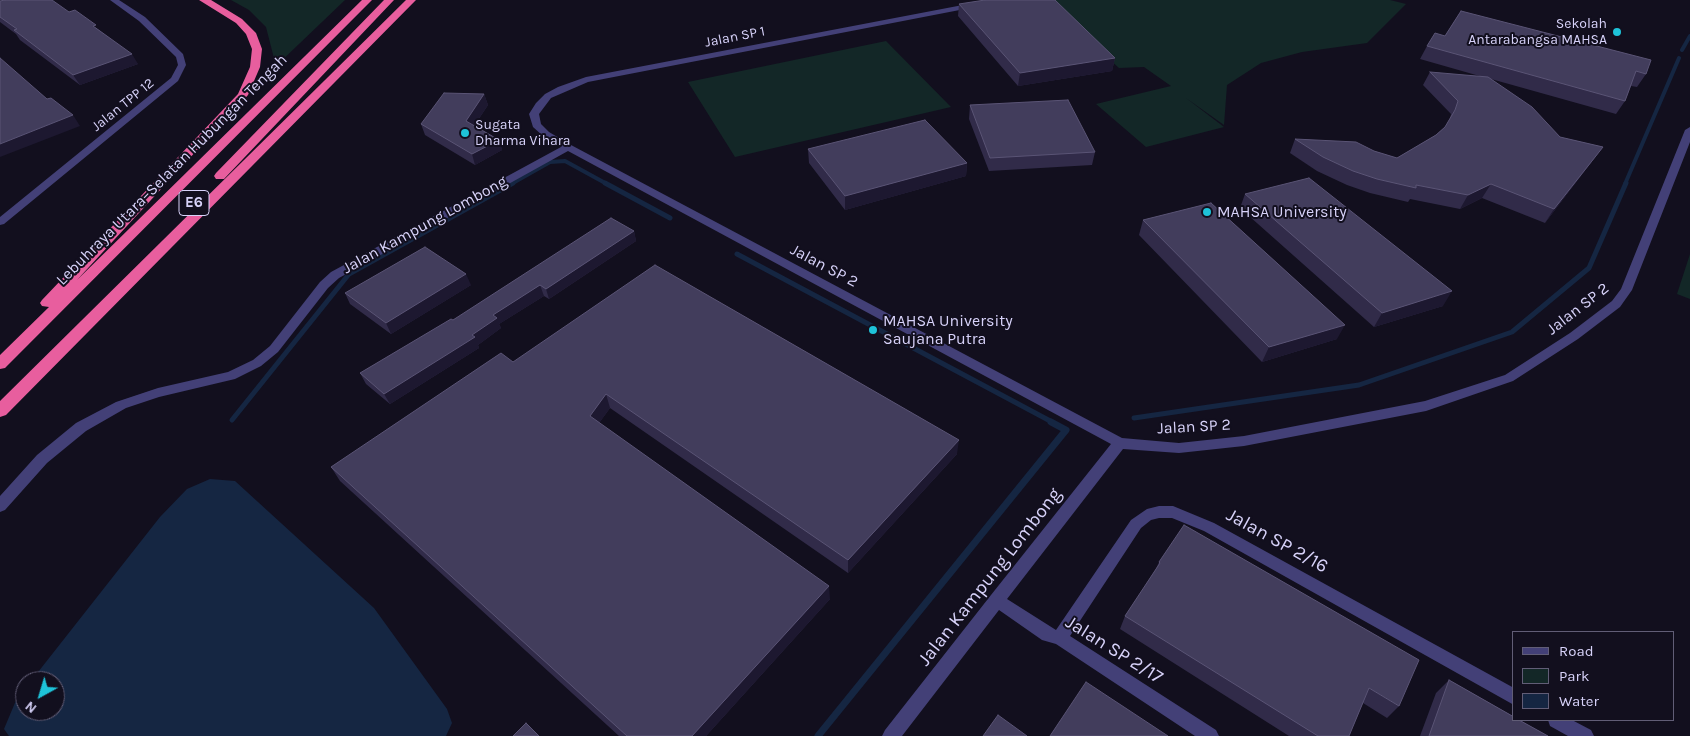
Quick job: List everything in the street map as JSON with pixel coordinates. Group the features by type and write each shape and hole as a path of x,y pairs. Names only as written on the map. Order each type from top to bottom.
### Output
{"highway":[{"path":"0,353 243,95 255,67 257,49 251,33 239,20 204,0"},
{"name":"Lebuhraya Utara–Selatan Hubungan Tengah","path":"0,364 367,0"},
{"name":"E6","path":"0,406 389,0"},
{"path":"0,411 411,0"}],"street":[{"name":"Jalan TPP 12","path":"0,222 175,79 182,65 180,56 142,19 114,0"},
{"name":"Jalan SP 1","path":"568,146 541,130 536,125 534,114 548,96 586,80 1001,0"},
{"name":"Jalan SP 2","path":"568,146 1120,442 1179,448 1244,440 1426,406 1509,378 1574,336 1616,304 1626,290 1690,130"},
{"name":"Jalan Kampung Lombong","path":"0,506 42,459 81,427 121,405 158,393 231,376 257,363 274,350 324,285 335,275 568,146"},
{"name":"Jalan Kampung Lombong","path":"891,736 1120,442"},
{"name":"Jalan SP 2/16","path":"1060,638 1136,524 1147,515 1159,512 1173,512 1208,527 1512,695"},
{"name":"Jalan SP 2/17","path":"996,600 1048,635 1060,638 1210,736"},
{"path":"1558,721 1585,736"}],"green space":[{"path":"231,0 345,0 276,66 266,27 249,10"},
{"path":"1044,0 1390,0 1406,4 1367,43 1302,52 1261,63 1227,85 1224,125 1186,98 1224,127 1146,147 1096,104 1171,86 1144,67 1119,68"},
{"path":"886,41 951,107 735,157 688,82"},
{"path":"1690,254 1690,299 1677,294"}],"water":[{"path":"210,479 235,481 374,608 447,709 452,723 446,736 9,736 4,729 15,703 15,721 65,721 65,671 39,671 160,517 187,489"}],"building":[{"path":"52,0 69,12 75,10 96,25 93,26 132,54 73,75 0,17 0,1"},
{"path":"985,0 1055,0 1115,58 1020,73 959,4"},
{"path":"1461,11 1651,60 1646,74 1636,71 1625,101 1427,46 1435,33 1445,36"},
{"path":"0,58 47,99 51,98 73,115 0,144"},
{"path":"1430,72 1488,77 1532,107 1560,137 1603,147 1554,209 1491,184 1468,195 1416,185 1416,188 1377,179 1353,171 1323,157 1295,139 1356,142 1374,151 1397,158 1436,135 1445,127 1455,110 1458,101"},
{"path":"444,93 484,94 466,121 499,140 472,154 421,124"},
{"path":"1068,100 1095,152 990,158 970,105"},
{"path":"925,120 967,163 845,196 808,149"},
{"path":"1309,178 1452,291 1382,313 1245,194"},
{"path":"1211,203 1345,325 1269,347 1143,220"},
{"path":"611,218 634,231 546,289 540,285 493,315 497,318 472,335 475,337 384,394 360,373 451,319 453,320"},
{"path":"425,247 466,274 386,323 345,293"},
{"path":"655,265 959,440 848,560 606,394 590,416 829,586 692,736 627,736 331,467 501,353 513,362"},
{"path":"1184,525 1419,660 1399,706 1369,688 1349,736 1318,736 1125,616"},
{"path":"1449,680 1512,716 1512,721 1521,721 1548,736 1429,736"},
{"path":"1086,682 1168,736 1050,736"},
{"path":"998,715 1027,736 983,736"},
{"path":"526,723 539,736 513,736"}],"waterway":[{"path":"1682,50 1690,36"},
{"path":"1625,184 1679,58"},
{"path":"511,184 550,162 565,161 607,184"},
{"path":"232,420 349,274 513,183"},
{"path":"605,183 670,218"},
{"path":"1134,418 1359,385 1512,332 1589,268 1626,183"},
{"path":"737,254 1054,423"},
{"path":"818,736 1066,430 1051,422"}],"place":[{"name":"Sekolah Antarabangsa MAHSA","path":"1617,32"},
{"name":"Sugata Dharma Vihara","path":"465,133"},
{"name":"MAHSA University","path":"1207,212"},
{"name":"MAHSA University Saujana Putra","path":"873,330"}]}
